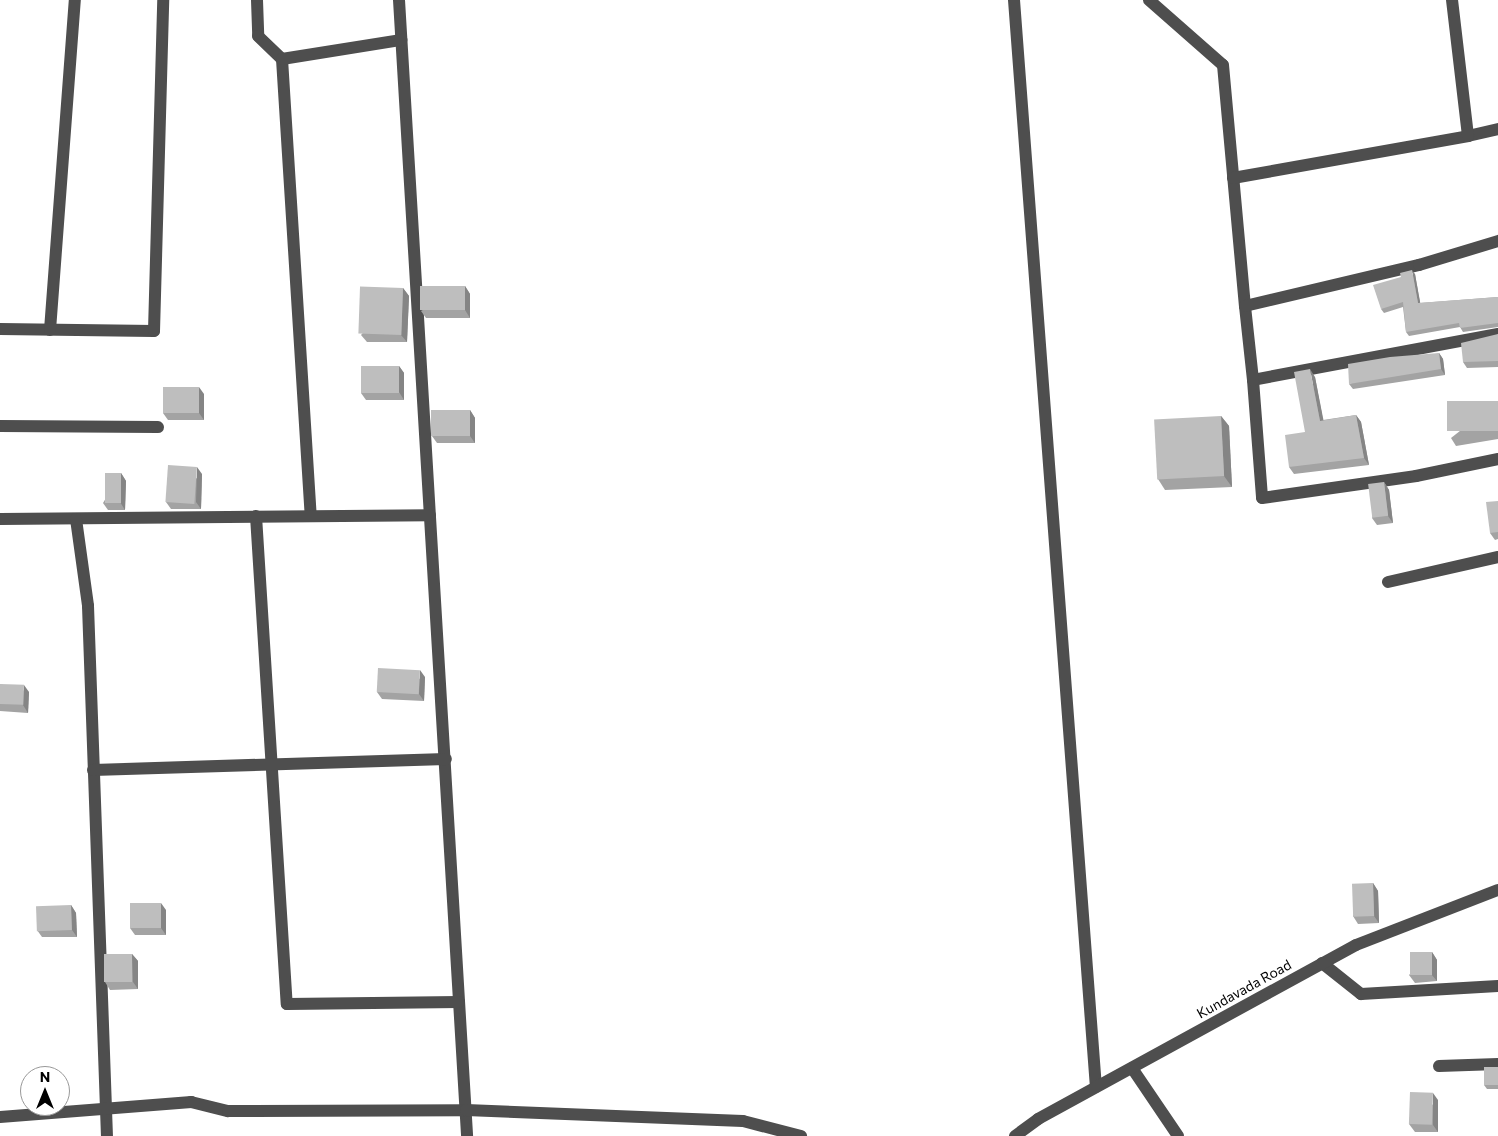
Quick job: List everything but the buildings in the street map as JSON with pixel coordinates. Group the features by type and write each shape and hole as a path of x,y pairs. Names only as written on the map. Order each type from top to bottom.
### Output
{"street":[{"path":"50,330 75,0"},
{"path":"0,330 154,331 163,0"},
{"path":"257,0 258,36 282,59 312,516"},
{"path":"399,0 446,759 467,1136"},
{"path":"1014,0 1096,1087"},
{"path":"1149,0 1223,66 1253,380 1262,498 1416,476 1498,458"},
{"path":"1452,0 1468,136"},
{"path":"282,59 401,40"},
{"path":"1234,178 1498,129"},
{"path":"1245,306 1419,265 1498,241"},
{"path":"1253,380 1498,334"},
{"path":"0,426 158,427"},
{"path":"256,516 286,1004 459,1002"},
{"path":"0,519 430,516"},
{"path":"76,518 88,606 104,1108 107,1136"},
{"path":"1388,582 1498,557"},
{"path":"93,770 446,759"},
{"name":"Kundavada Road","path":"1014,1136 1038,1119 1356,945 1498,890"},
{"path":"1322,963 1361,994 1498,986"},
{"path":"1438,1066 1498,1064"},
{"path":"1132,1068 1178,1136"},
{"path":"0,1117 191,1102 228,1111 466,1110 743,1121 801,1136"}]}
